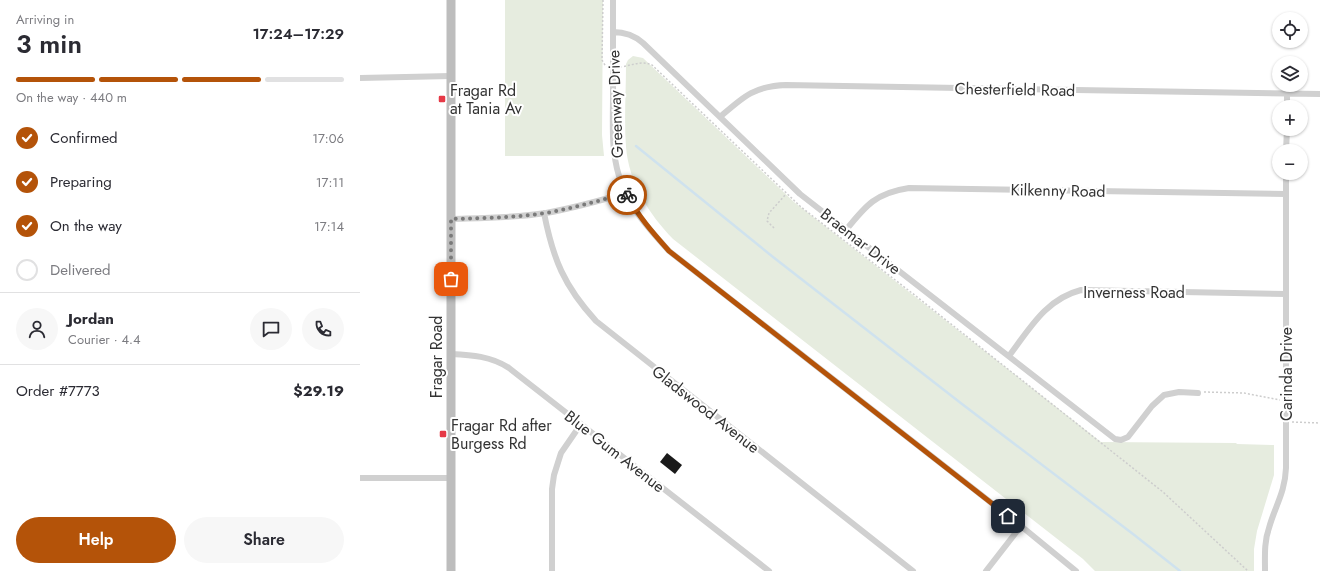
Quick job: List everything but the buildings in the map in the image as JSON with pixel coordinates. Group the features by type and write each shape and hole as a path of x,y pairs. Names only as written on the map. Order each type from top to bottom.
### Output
{"street":[{"name":"Fragar Road","path":"451,0 451,571"},
{"name":"Greenway Drive","path":"614,0 614,146 619,176 635,210 644,223 669,251 1021,526 1076,571"},
{"name":"Braemar Drive","path":"613,32 628,34 639,40 800,194 1112,438 1121,440 1128,437 1152,406 1164,396 1179,392 1198,392"},
{"path":"360,78 451,76"},
{"name":"Chesterfield Road","path":"720,117 748,94 766,87 786,85 1320,94"},
{"path":"1287,93 1287,100"},
{"name":"Carinda Drive","path":"1265,571 1267,536 1280,501 1286,478 1286,180"},
{"name":"Kilkenny Road","path":"846,230 863,208 873,200 893,191 908,188 1286,194"},
{"path":"451,219 544,213 582,205 626,193"},
{"name":"Gladswood Avenue","path":"544,213 551,243 561,273 581,304 596,321 913,571"},
{"name":"Inverness Road","path":"1009,356 1046,309 1060,298 1082,290 1286,294"},
{"name":"Blue Gum Avenue","path":"451,354 478,356 504,364 769,571"},
{"path":"552,571 552,489 554,475 561,453 581,424"},
{"path":"360,478 451,478"},
{"path":"986,571 1021,526"}],"path":[{"path":"604,0 602,60 606,67"},
{"path":"621,67 639,63 652,65 801,207 1163,492 1248,571"},
{"path":"774,228 767,220 768,215 786,194"},
{"path":"1198,392 1244,393 1279,400 1286,399"},
{"path":"1298,422 1320,422"}],"shaded area":[{"path":"505,0 603,0 602,135 604,156 505,156"},
{"path":"633,56 643,58 794,202 1101,442 1236,443 1274,445 1274,475 1257,531 1254,549 1254,571 1095,571 1083,559 673,239 648,208 631,173 628,160 625,127 626,64"}],"waterway":[{"path":"636,146 773,257 1180,571"}],"way so far":[{"path":"451,279 451,219 544,213 597,202 626,193 627,195"}],"place":[{"name":"Fragar Rd at Tania Av","path":"442,99"},
{"name":"Fragar Rd after Burgess Rd","path":"443,434"}],"route":[{"path":"627,195 635,210 649,229 669,251 1008,516"}]}
